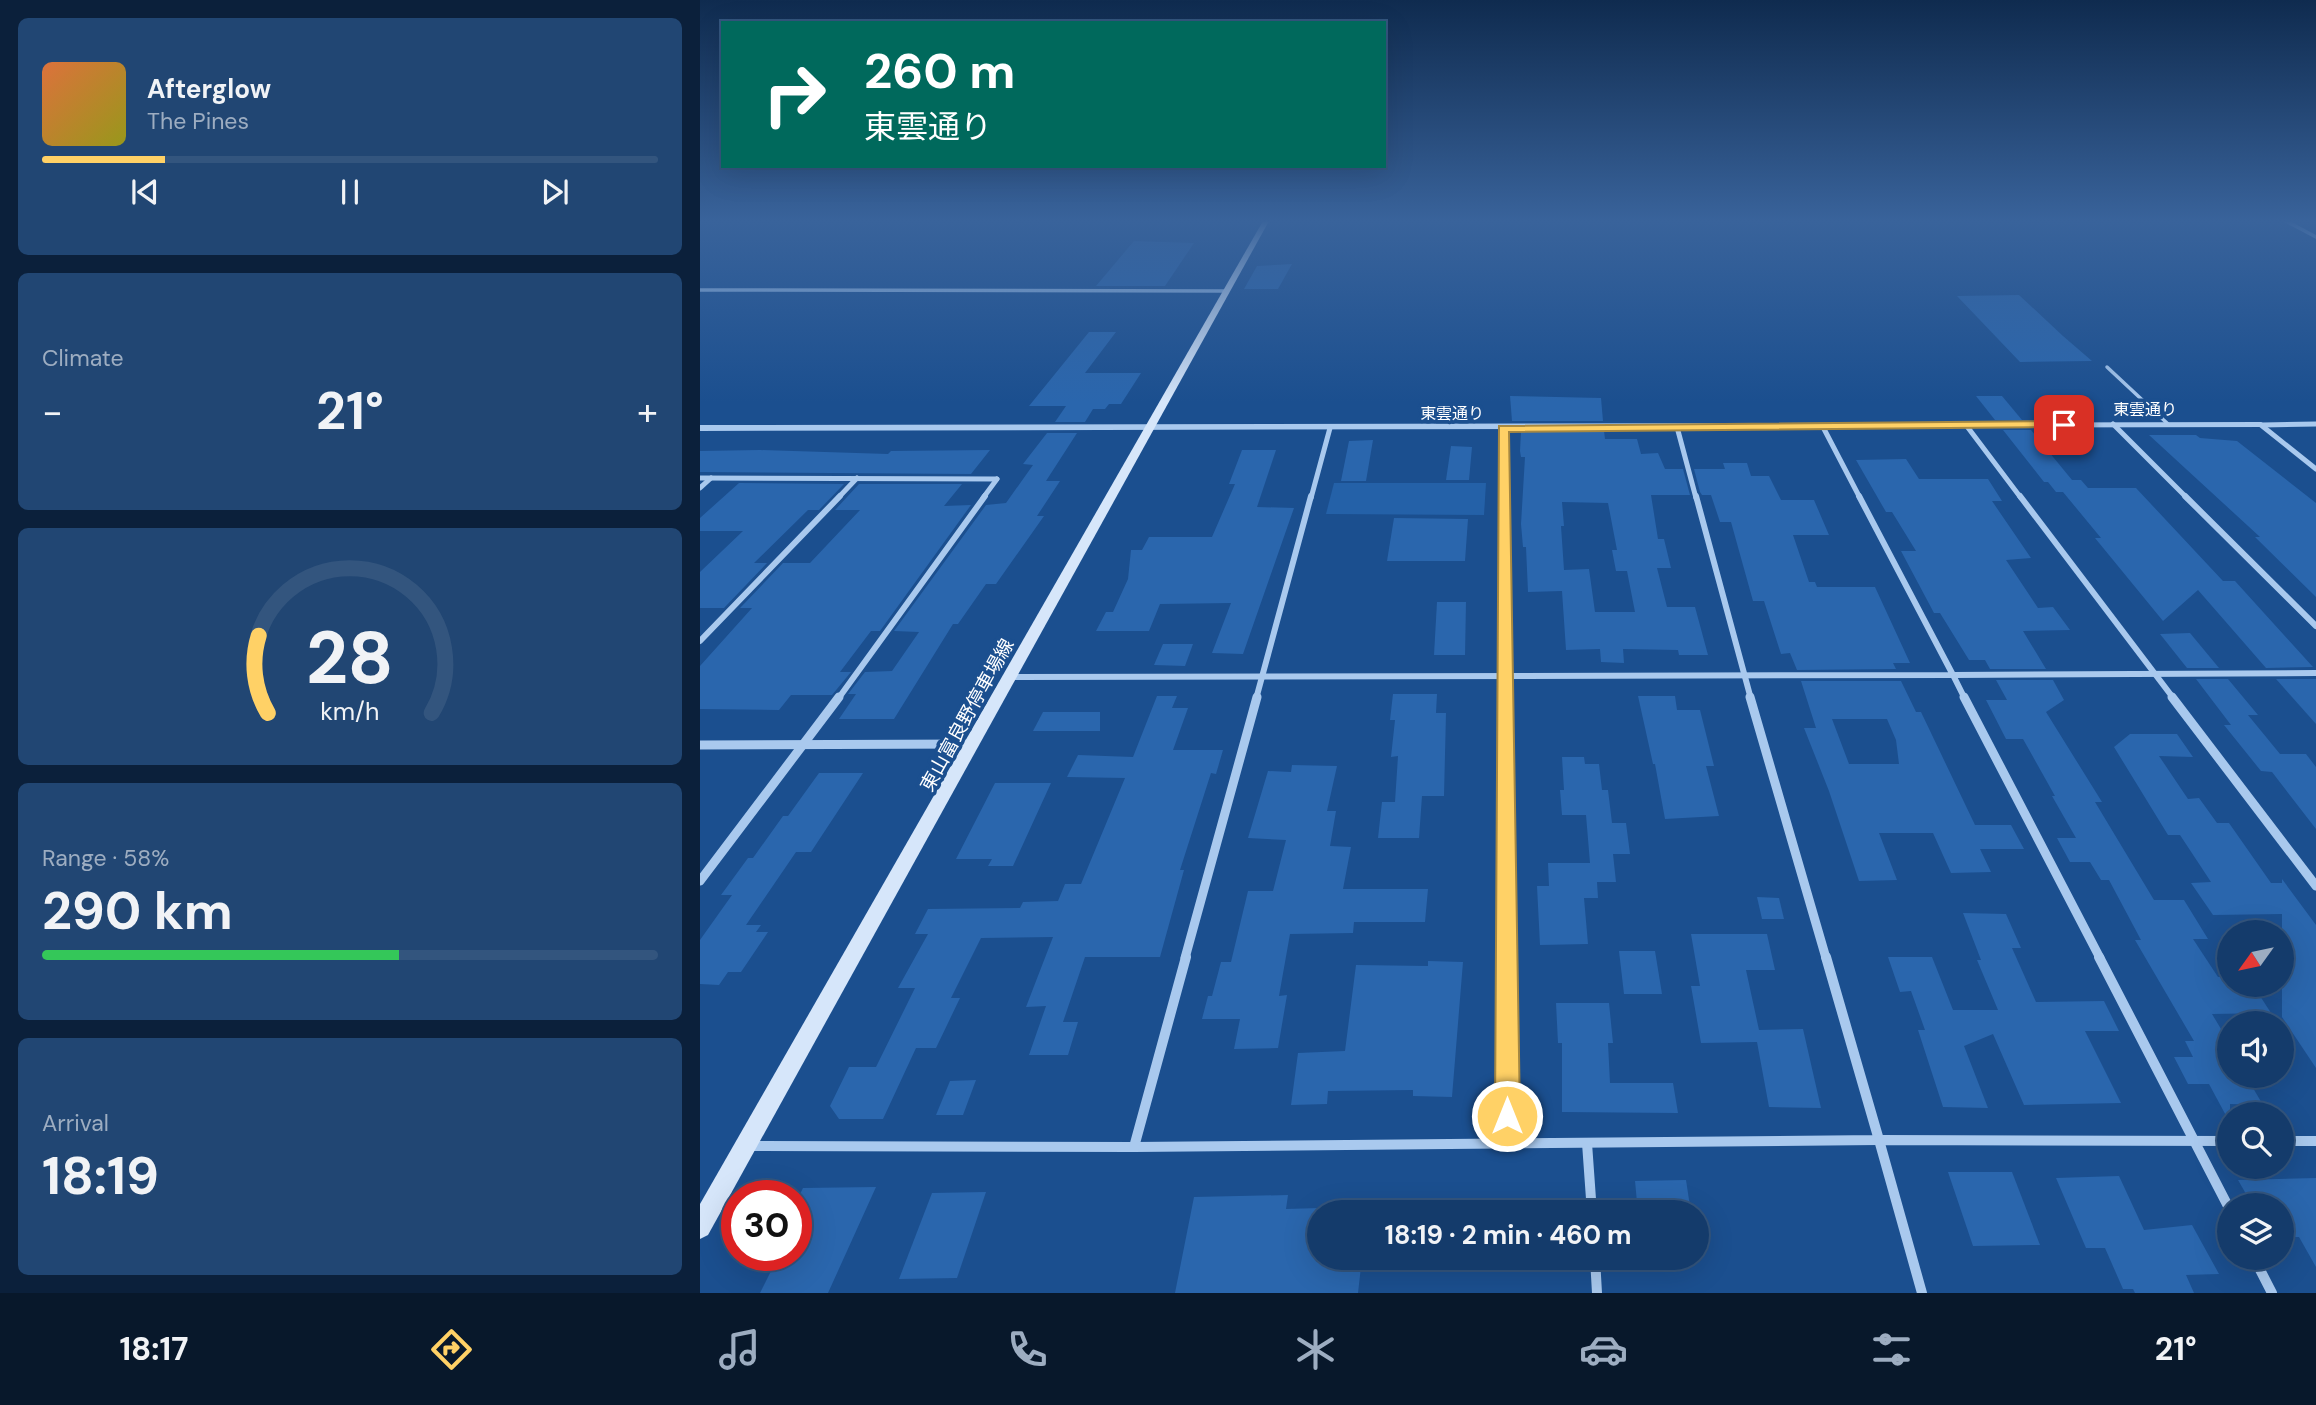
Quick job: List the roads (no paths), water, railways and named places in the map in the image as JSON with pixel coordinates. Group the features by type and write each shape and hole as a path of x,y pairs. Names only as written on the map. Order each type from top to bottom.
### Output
{"main road":[{"name":"東山富良野停車場線","path":"700,1227 1232,281"}],"street":[{"path":"700,290 1226,291"},
{"path":"2113,424 2316,626"},
{"path":"2261,425 2316,424"},
{"path":"1966,425 2316,886"},
{"path":"2261,425 2316,469"},
{"name":"東雲通り","path":"700,428 1503,429 2261,425"},
{"path":"1823,427 2221,1193"},
{"path":"1134,1147 1330,428"},
{"path":"1677,428 1744,676 1922,1293"},
{"path":"1503,429 1508,1144"},
{"path":"700,478 998,479 804,745 700,881"},
{"path":"700,488 712,478"},
{"path":"700,641 858,478"},
{"path":"1010,677 2316,673"},
{"path":"700,745 973,744"},
{"path":"746,1146 1134,1147 1879,1140 2217,1141"},
{"path":"2294,1141 2316,1140"},
{"path":"1587,1143 1591,1200"},
{"path":"1596,1270 1597,1293"},
{"path":"2260,1270 2272,1293"}],"lane":[{"path":"2107,367 2168,424"}]}
